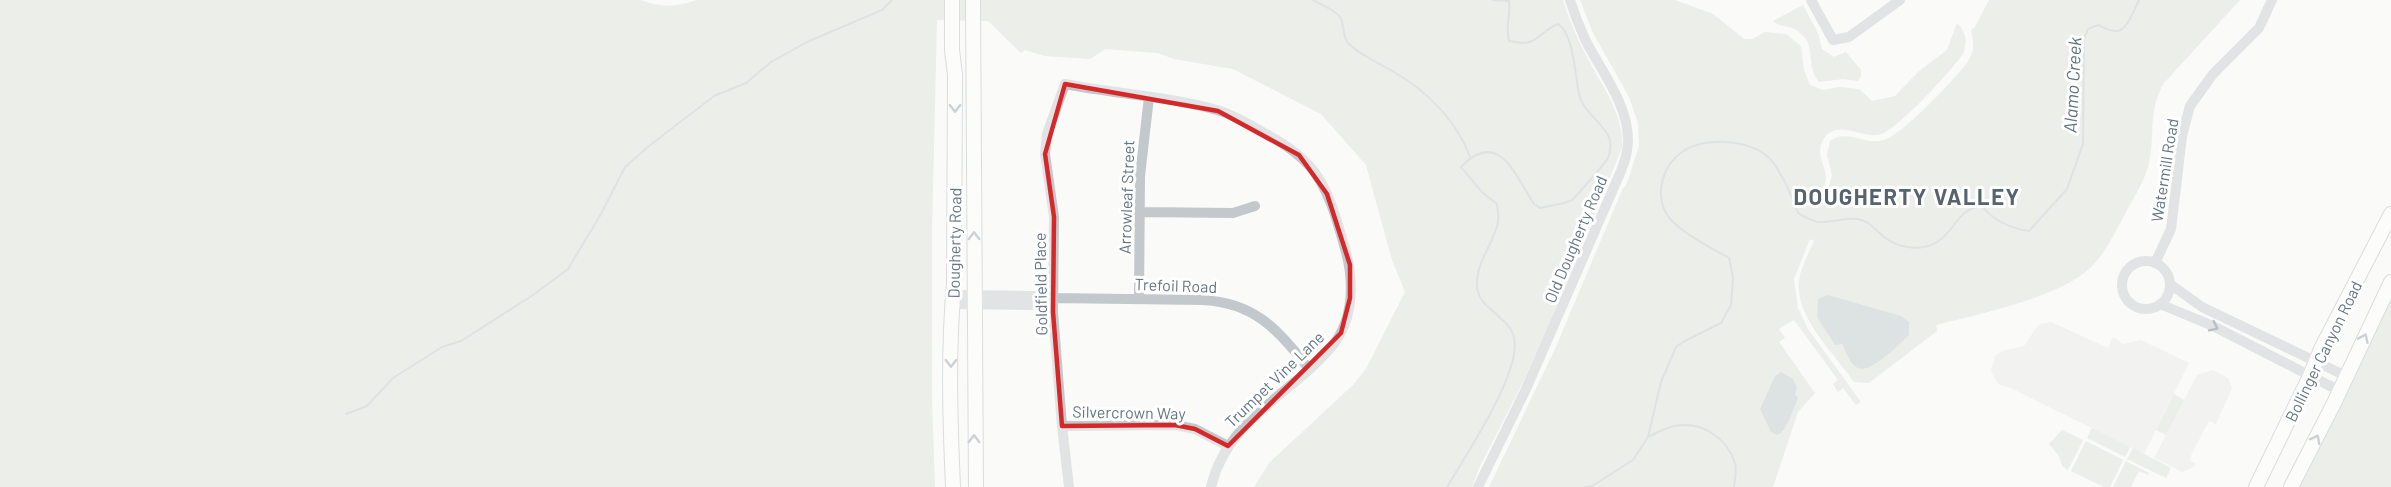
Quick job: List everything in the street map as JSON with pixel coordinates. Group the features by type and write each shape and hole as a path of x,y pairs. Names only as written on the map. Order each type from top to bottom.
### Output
{"main road":[{"name":"Dougherty Road","path":"952,0 952,50 955,75 953,487"},
{"name":"Dougherty Road","path":"973,0 976,487"},
{"name":"Bollinger Canyon Road","path":"2256,487 2391,214"},
{"name":"Bollinger Canyon Road","path":"2291,487 2340,391 2391,282"}],"street":[{"name":"Old Dougherty Road","path":"1478,487 1545,346 1621,171 1627,150 1625,118 1616,95 1585,39 1570,0"},
{"path":"1811,0 1833,40 1849,37 1900,0"},
{"name":"Watermill Road","path":"2155,263 2171,229 2182,136 2190,106 2214,74 2259,28 2272,0"},
{"name":"Trumpet Vine Lane","path":"1065,84 1218,111 1249,124 1299,155 1316,174 1334,213 1352,277 1347,317 1341,333 1333,345 1309,369 1236,433 1214,473 1210,487"},
{"name":"Goldfield Place","path":"1065,84 1047,135 1045,154 1054,217 1053,298 1062,426 1070,487"},
{"name":"Arrowleaf Street","path":"1139,299 1138,212 1142,150 1149,97"},
{"path":"1138,212 1233,213 1255,206"},
{"path":"2340,391 2213,326 2160,304 2145,308 2134,305 2126,297 2122,286 2124,274 2131,266 2141,261 2155,263 2165,271 2170,284 2202,307 2346,376"},
{"path":"2160,304 2170,284"},
{"name":"Trefoil Road","path":"953,299 1035,305 1053,298 1213,300 1244,308 1262,317 1282,336 1309,369"},
{"name":"Silvercrown Way","path":"1062,426 1175,425 1195,429 1228,446"}],"highlighted area":[{"path":"1065,84 1218,111 1299,155 1327,194 1350,265 1350,298 1341,333 1228,446 1195,429 1175,425 1062,426 1053,312 1054,217 1045,154"}],"shaded area":[{"path":"0,0 641,0 669,6 697,0 1563,0 1580,43 1616,112 1622,135 1622,148 1525,378 1479,468 1472,487 1254,487 1269,463 1353,385 1366,369 1405,292 1392,260 1366,165 1321,114 1233,69 1174,59 1158,53 1105,49 1090,59 1045,56 1025,50 1021,53 988,21 937,20 932,228 932,402 935,487 0,487"},
{"path":"1580,0 1675,0 1713,14 1744,39 1752,39 1765,32 1786,34 1801,46 1804,70 1810,85 1823,90 1839,87 1859,89 1872,101 1895,96 1918,72 1947,50 1957,23 1965,37 1963,54 1948,73 1899,122 1881,134 1841,130 1827,134 1820,146 1826,177 1821,199 1825,201 1832,175 1827,155 1830,141 1843,136 1870,141 1884,140 1916,117 1943,90 1972,55 1971,30 1975,27 1989,0 2240,0 2164,83 2155,103 2150,156 2143,180 2113,237 2095,263 2075,279 2038,297 2017,304 1936,325 1937,331 1869,383 1854,382 1809,321 1799,294 1799,280 1803,265 1814,241 1810,239 1794,279 1798,308 1808,329 1861,402 1856,405 1843,388 1838,392 1833,384 1838,380 1794,320 1779,329 1785,338 1779,342 1815,393 1798,412 1773,487 1489,487 1555,349 1623,188 1626,186 1639,146 1638,123 1629,97 1593,33"},
{"path":"1803,5 1818,33 1822,49 1834,57 1846,52 1861,70 1858,81 1843,79 1819,82 1813,71 1808,42 1805,38 1795,29 1773,21"},
{"path":"2391,282 2391,487 2291,487"},
{"path":"1828,295 1901,316 1909,322 1909,335 1877,363 1863,369 1858,368 1850,361 1842,344 1835,345 1817,317 1818,299"},
{"path":"2051,322 2108,348 2113,337 2123,344 2141,340 2189,363 2144,454 2011,388 1998,384 1991,371 1995,356 2002,351 2024,346 2036,328 2041,324"},
{"path":"2213,370 2228,378 2232,388 2216,424 2209,421 2194,449 2189,460 2196,464 2182,472 2154,458 2197,375"},
{"path":"1781,372 1793,379 1797,388 1795,394 1798,398 1787,425 1777,435 1771,432 1760,409 1775,376"},
{"path":"2174,394 2184,400 2166,435 2156,430"},
{"path":"2092,428 2130,447 2125,457 2087,438"},
{"path":"2062,430 2083,440 2068,470 2062,466 2059,456 2049,444"},
{"path":"2086,441 2123,460 2110,487 2104,487 2071,471"},
{"path":"2133,448 2171,468 2166,478 2127,459"},
{"path":"2126,461 2149,473 2148,475 2139,471 2131,487 2113,487"}],"waterway":[{"path":"346,414 367,406 393,378 442,347 461,341 533,295 568,269 601,214 625,167 714,96 746,83 771,62 807,42 882,10 892,0"},
{"path":"1313,0 1331,9 1340,17 1346,40 1353,48 1418,88 1440,108 1457,131 1470,157"},
{"path":"1447,487 1503,389 1515,349 1513,334 1509,327 1486,305 1478,292 1480,267 1498,222 1497,204 1482,192 1461,167 1474,156 1486,152 1496,154 1505,160 1534,204 1540,208 1572,200 1606,161 1610,149 1607,134 1581,101 1571,46 1563,29 1558,24 1532,41 1526,43 1509,41 1509,1 1493,0"},
{"name":"Alamo Creek","path":"1585,487 1592,486 1633,460 1648,437 1661,382 1676,347 1721,323 1731,305 1733,277 1729,258 1678,226 1666,213 1661,188 1666,171 1675,157 1691,147 1715,142 1741,144 1753,148 1763,153 1776,166 1798,213 1819,222 1848,219 1865,221 1890,241 1903,246 1917,248 1937,242 1967,211 1982,206 2002,223 2029,231 2067,189 2083,144 2084,39 2088,29 2098,25 2112,31 2121,30 2139,0"},
{"path":"1648,437 1668,428 1685,425 1695,426 1712,433 1726,446 1735,463 1734,487"}],"district":[{"name":"DOUGHERTY VALLEY","path":"1907,196"}]}
